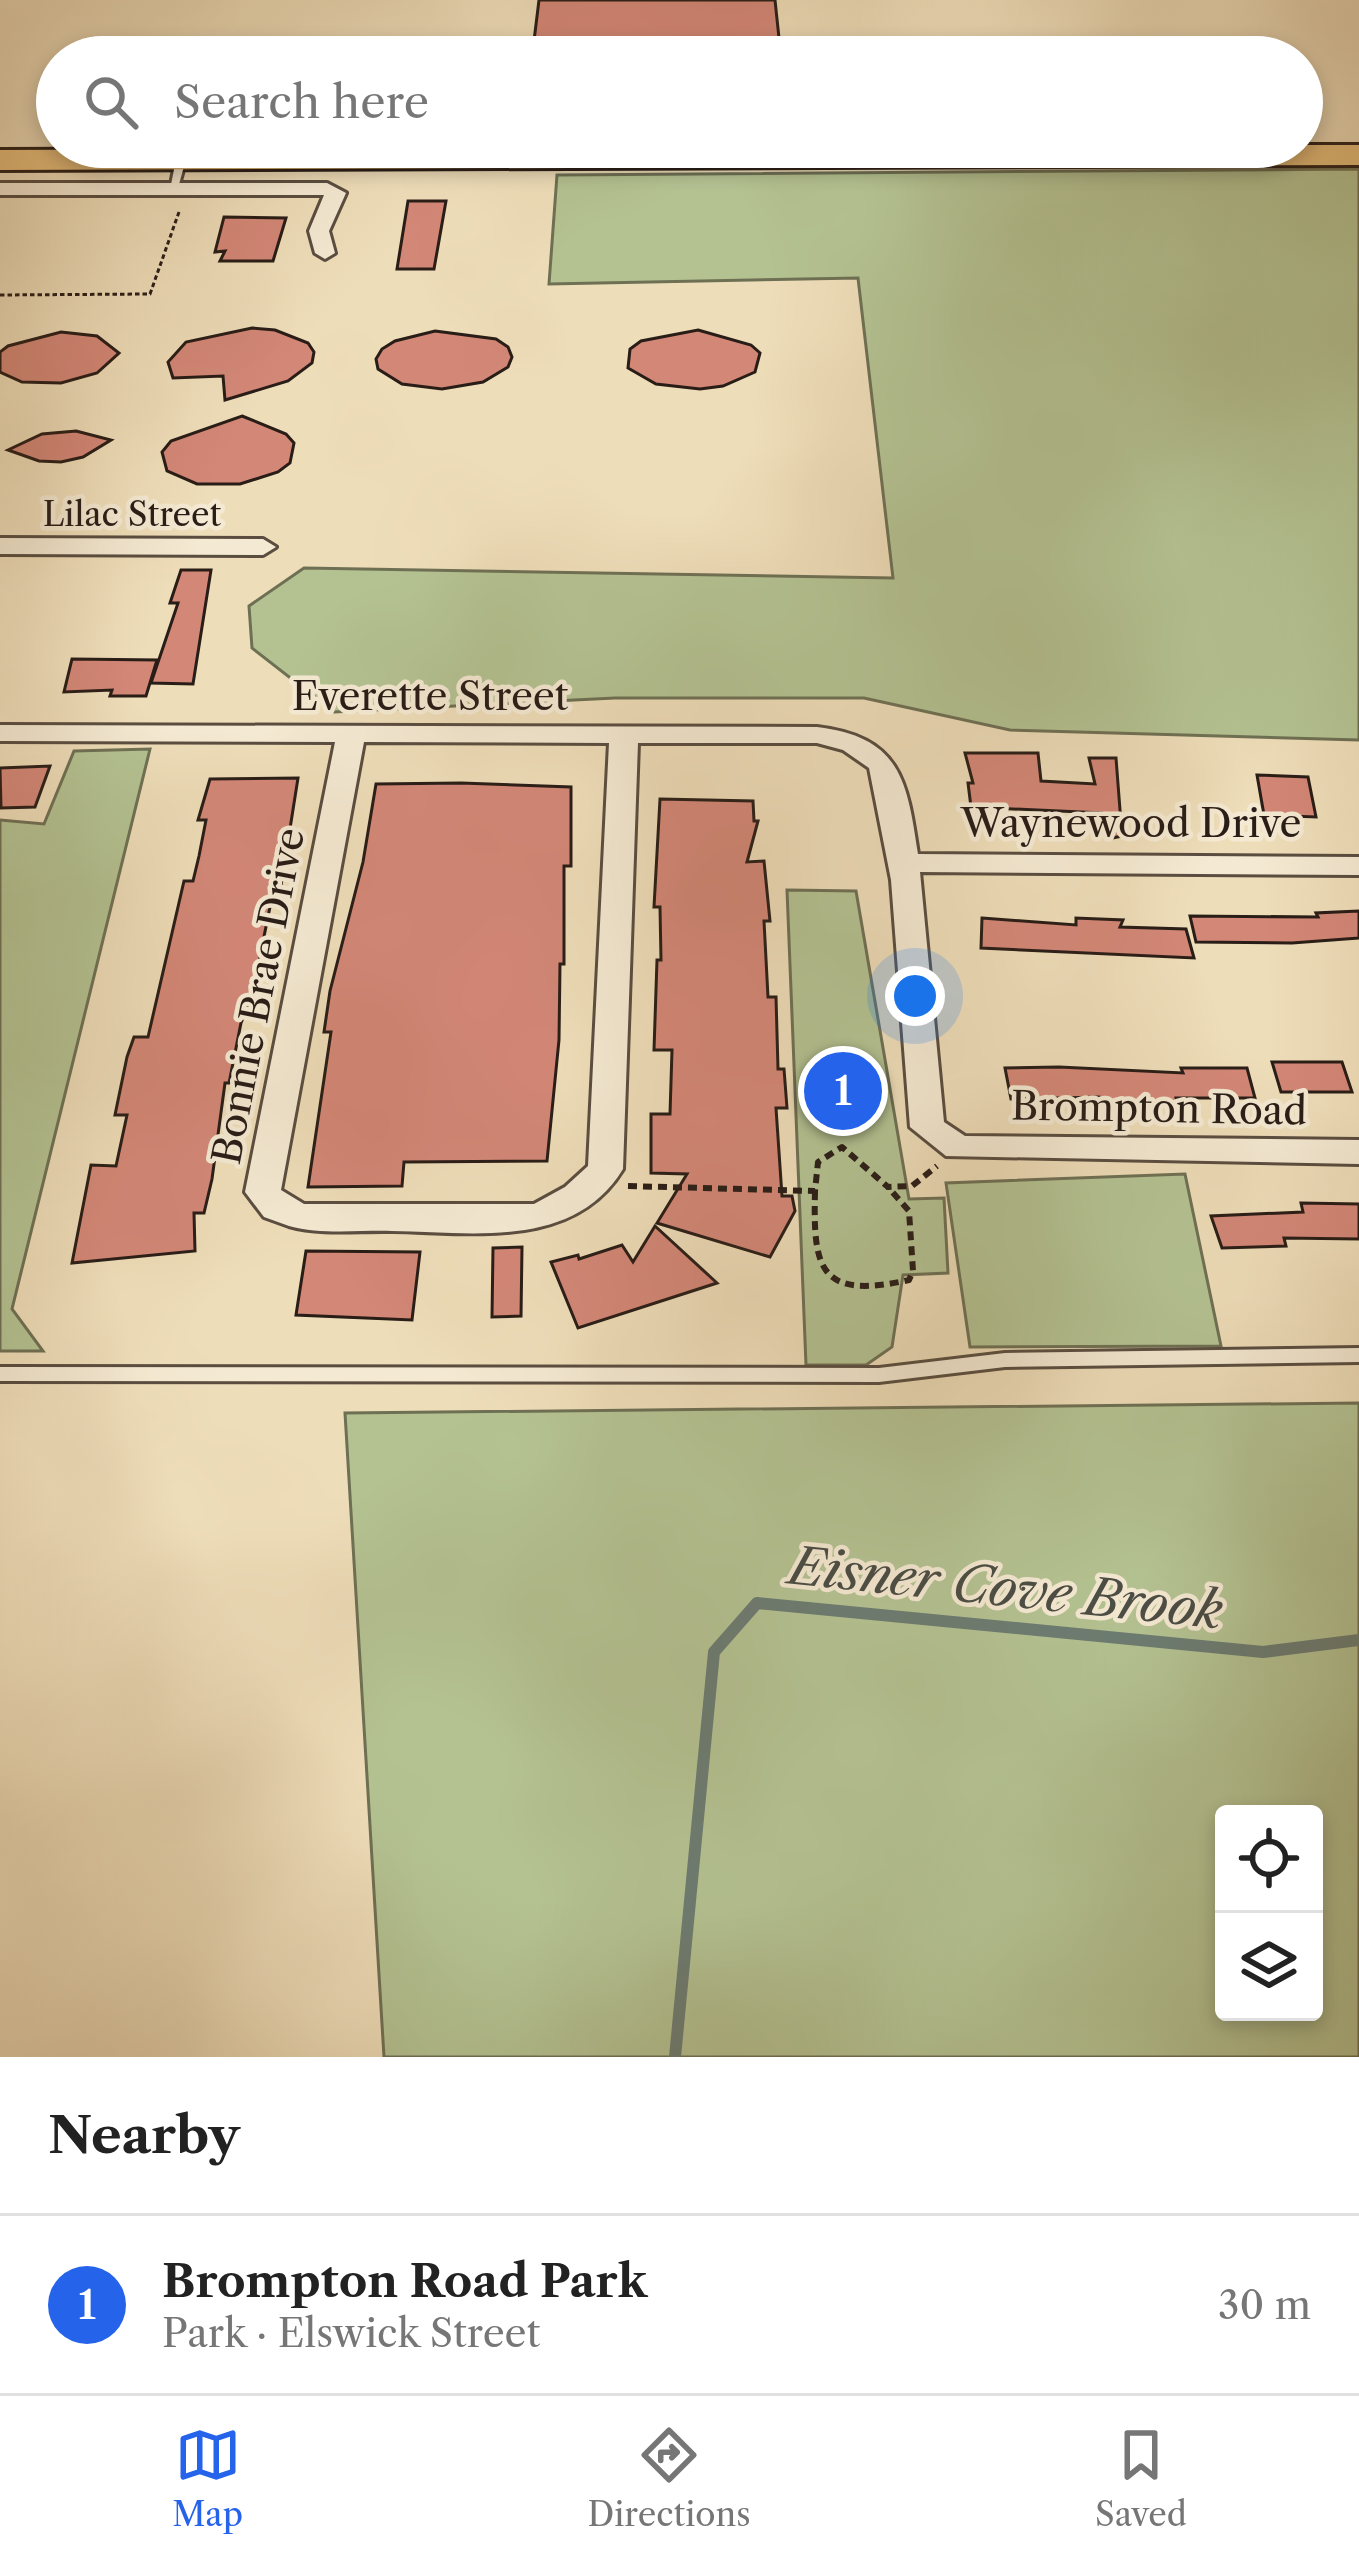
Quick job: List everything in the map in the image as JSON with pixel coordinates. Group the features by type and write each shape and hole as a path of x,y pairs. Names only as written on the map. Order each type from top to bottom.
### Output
{"highway":[{"path":"1323,131 1359,129"},
{"path":"1323,144 1359,144"},
{"path":"0,146 36,146"},
{"path":"1323,155 1359,155"},
{"path":"0,160 36,164"},
{"path":"1323,165 1359,165"},
{"path":"76,168 180,179 421,168"}],"street":[{"path":"0,189 180,179 327,189 336,193 319,231 325,253"},
{"name":"Lilac Street","path":"0,546 263,547"},
{"name":"Everette Street","path":"0,733 817,735 858,746 874,757 889,778 903,863"},
{"name":"Bonnie Brae Drive","path":"350,734 263,1192 277,1208 302,1217 521,1220 564,1206 594,1183"},
{"path":"594,1183 605,1169 624,736"},
{"path":"903,863 927,1127 958,1148"},
{"name":"Waynewood Drive","path":"903,863 1359,866"},
{"name":"Brompton Road","path":"958,1148 1359,1152"}],"lane":[{"path":"0,1374 879,1375 1005,1360 1359,1355"}],"path":[{"path":"0,295 150,294 180,179"},
{"path":"842,1147 888,1187 908,1211 913,1271 909,1280 846,1284 828,1274 814,1253 815,1163 824,1152 842,1147"},
{"path":"888,1187 913,1186 958,1148"},
{"path":"594,1183 814,1191"}],"green space":[{"path":"1359,169 1359,740 1010,730 864,698 615,698 334,712 252,648 249,606 304,568 893,578 858,278 549,284 557,175"},
{"path":"150,749 12,1309 43,1351 0,1351 0,820 44,824 74,751"},
{"path":"787,890 856,891 909,1199 944,1198 948,1273 903,1275 892,1347 866,1365 806,1365"},
{"path":"1185,1174 1221,1346 970,1347 946,1183"},
{"path":"1359,1403 1359,2057 384,2057 345,1413"}],"building":[{"path":"539,0 775,0 779,36 535,36"},
{"path":"408,201 446,201 434,269 397,269"},
{"path":"224,217 286,218 273,261 220,261 225,251 215,252"},
{"path":"252,328 275,330 308,343 314,352 312,363 288,381 225,400 223,376 173,378 168,362 186,342"},
{"path":"698,330 751,345 760,353 755,372 723,386 700,389 656,384 628,368 630,349 641,341"},
{"path":"435,331 496,339 508,347 512,357 508,367 483,382 442,389 402,384 378,369 376,359 382,349"},
{"path":"61,332 97,336 119,353 97,373 61,383 22,382 0,372 0,352 8,346"},
{"path":"242,416 286,434 294,443 290,463 278,472 240,484 197,484 167,471 162,452 171,441"},
{"path":"76,431 111,440 83,457 61,462 39,461 8,450 42,434"},
{"path":"181,570 211,570 193,684 151,683 178,603 170,603"},
{"path":"72,659 157,660 146,696 110,696 112,690 64,692"},
{"path":"965,753 1038,753 1041,781 1095,784 1089,758 1116,758 1122,836 1108,839 1102,813 971,807 968,783 973,783"},
{"path":"50,766 35,807 1,808 0,768"},
{"path":"1257,775 1308,777 1316,817 1264,815"},
{"path":"298,778 280,892 273,892 252,996 241,1023 229,1083 225,1083 204,1213 194,1213 195,1251 72,1263 91,1165 116,1166 127,1115 115,1115 127,1057 134,1037 148,1037 184,881 193,881 206,820 198,820 210,779"},
{"path":"376,784 571,787 571,866 564,866 564,964 560,964 559,1040 547,1161 404,1162 402,1186 308,1187 331,1032 324,1032 330,991 363,862"},
{"path":"660,799 753,801 754,821 758,821 747,862 764,861 770,921 764,921 768,997 776,997 778,1069 784,1069 787,1108 776,1108 782,1196 792,1196 795,1211 770,1257 657,1223 687,1174 651,1173 651,1114 670,1114 672,1050 654,1050 657,960 661,960 660,907 654,907"},
{"path":"1359,911 1359,938 1292,943 1196,942 1190,916 1318,917 1316,913"},
{"path":"982,918 1076,925 1076,918 1123,920 1120,927 1186,929 1194,958 981,948"},
{"path":"1272,1062 1342,1062 1352,1092 1281,1092"},
{"path":"1005,1068 1183,1073 1181,1068 1247,1068 1255,1098 1176,1098 1177,1103 1100,1101 1099,1097 1011,1099"},
{"path":"1301,1203 1359,1204 1359,1239 1284,1238 1286,1246 1222,1248 1211,1216 1303,1212"},
{"path":"655,1226 717,1283 578,1328 551,1262 578,1255 579,1259 622,1245 633,1262"},
{"path":"522,1247 521,1316 492,1317 493,1248"},
{"path":"306,1251 420,1252 412,1320 296,1315"}],"waterway":[{"name":"Eisner Cove Brook","path":"675,2057 714,1652 757,1603 1263,1652 1359,1640"}],"place":[{"name":"Brompton Road Park","path":"843,1091"}]}
